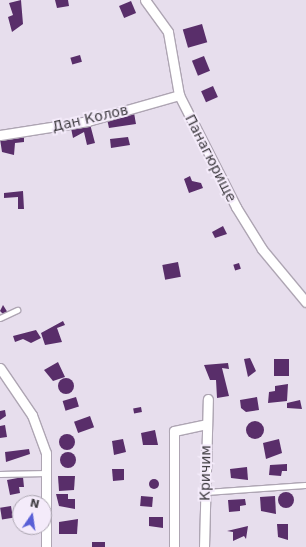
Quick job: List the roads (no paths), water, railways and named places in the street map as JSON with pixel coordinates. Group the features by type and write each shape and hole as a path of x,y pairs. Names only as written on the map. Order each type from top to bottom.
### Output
{"street":[{"name":"Панагюрище","path":"145,0 168,32 179,95 249,230 306,302"},
{"name":"Дан Колов","path":"0,135 88,120 179,95"},
{"path":"0,368 32,414 46,453 46,547"},
{"name":"Кричим","path":"204,547 206,424 208,399"},
{"path":"174,547 174,431 206,424"}],"lane":[{"path":"0,318 17,310"},
{"path":"0,474 47,473"},
{"path":"205,492 306,485"}]}
